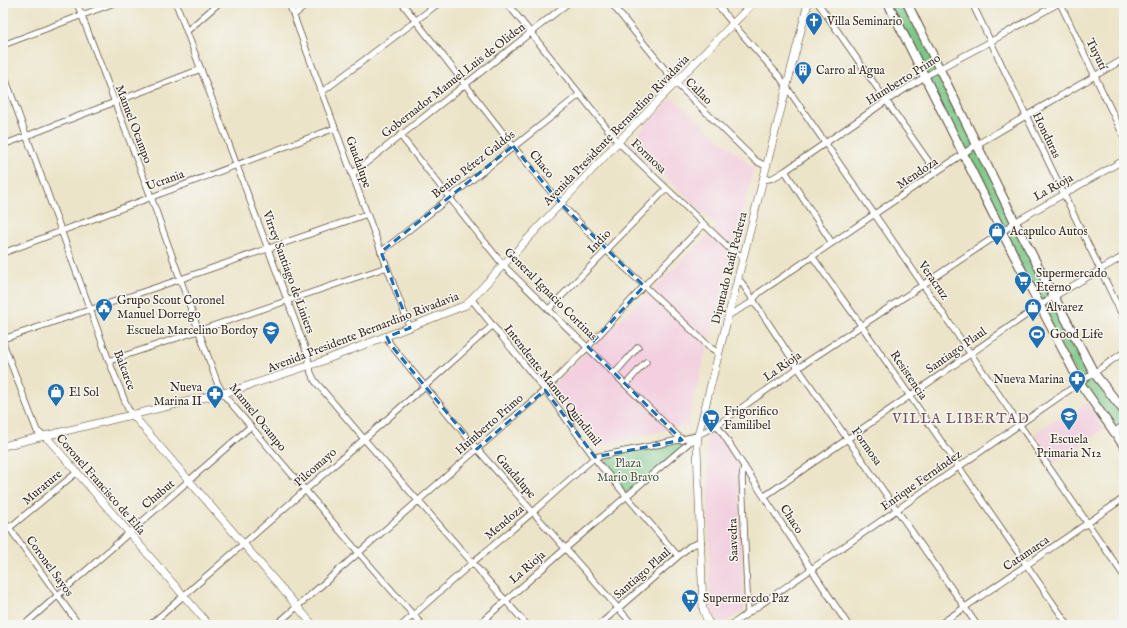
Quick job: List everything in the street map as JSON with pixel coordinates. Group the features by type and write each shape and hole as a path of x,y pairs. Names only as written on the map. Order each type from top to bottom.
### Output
{"main road":[{"path":"888,3 963,155 1080,383 1124,446"},
{"path":"907,3 976,145 1094,373 1124,411"}],"street":[{"name":"Manuel Ocampo","path":"77,3 151,197 217,382 223,394 358,553 422,625"},
{"path":"3,45 114,3"},
{"name":"Virrey Santiago de Liniers","path":"176,3 238,165 307,353 313,378 364,439 527,625"},
{"path":"187,31 219,3"},
{"name":"Guadalupe","path":"289,3 410,328"},
{"path":"294,15 309,3"},
{"name":"Chaco","path":"402,3 561,204 644,286 711,348 719,353"},
{"path":"322,92 439,3"},
{"name":"Formosa","path":"506,3 618,142 733,252 743,256"},
{"name":"Gobernador Manuel Luis de Oliden","path":"352,174 568,3"},
{"name":"Callao","path":"611,3 676,83 756,160 766,166"},
{"name":"Veracruz","path":"716,3 779,76 876,214 1019,425 1124,576"},
{"name":"Avenida Presidente Bernardino Rivadavia","path":"3,446 132,414 223,394 310,366 462,308 472,300 618,142 753,3"},
{"name":"Diputado Raúl Pedrera","path":"711,625 707,620 704,609 697,446 698,435 808,3"},
{"path":"818,3 936,172"},
{"name":"Honduras","path":"973,3 990,42 1124,319"},
{"name":"Humberto Primo","path":"763,180 773,178 785,171 886,101 924,77 1060,3"},
{"name":"Tuyutí","path":"1060,3 1124,136"},
{"name":"Mendoza","path":"729,315 749,304 760,292 976,145 1124,59"},
{"path":"3,145 201,69"},
{"name":"Balcarce","path":"3,72 128,409 313,625"},
{"name":"Benito Pérez Galdós","path":"381,252 579,95"},
{"name":"Ucrania","path":"3,253 335,128"},
{"name":"General Ignacio Cortinas","path":"400,135 503,265 588,346 682,440"},
{"name":"La Rioja","path":"478,625 625,496 698,435 717,425 861,325 1015,222 1124,160"},
{"path":"785,171 832,243"},
{"name":"Indio","path":"549,309 666,189"},
{"path":"3,339 181,280 367,214"},
{"name":"Humberto Primo","path":"276,625 545,390 704,224"},
{"name":"Resistencia","path":"812,256 910,395 1068,625"},
{"name":"Santiago Plaul","path":"765,496 1040,305 1124,256"},
{"path":"109,361 387,267"},
{"name":"Formosa","path":"738,279 798,368 977,625"},
{"name":"Intendente Manuel Quindimil","path":"472,300 545,390 594,457 625,496 678,556"},
{"name":"Pilcomayo","path":"150,625 424,387 493,325"},
{"name":"Guadalupe","path":"387,337 390,344 424,387 633,625"},
{"name":"Coronel Francisco de Elía","path":"3,343 37,431 50,440 76,473 209,625"},
{"path":"615,373 638,347"},
{"name":"Enrique Fernández","path":"731,625 1124,352"},
{"path":"626,384 646,362"},
{"name":"Chaco","path":"717,425 765,496 848,625"},
{"path":"1114,432 1124,425"},
{"name":"Chubut","path":"24,625 250,427"},
{"path":"594,457 682,440 698,435"},
{"name":"Mendoza","path":"402,625 472,563 533,512 594,457"},
{"name":"Saavedra","path":"744,466 742,478 748,613"},
{"name":"Murature","path":"3,533 76,473"},
{"name":"Catamarca","path":"939,625 1124,498"},
{"name":"Coronel Sayos","path":"3,519 78,625"},
{"name":"Santiago Plaul","path":"599,625 678,556 693,544 701,542"}],"highlighted area":[{"path":"513,146 561,204 644,286 588,347 682,440 595,457 545,390 477,449 390,344 387,337 410,328 381,252"}],"shaded area":[{"path":"672,98 754,168 687,425 597,446 550,388 718,226 629,143"},
{"name":"Escuela Primaria N12","path":"1087,403 1104,429 1053,463 1034,433 1057,418 1059,421"},
{"path":"707,425 738,459 744,610 721,625 711,612"}],"green space":[{"path":"888,3 907,3 1094,373 1124,411 1124,446 1080,383"},
{"name":"Plaza Mario Bravo","path":"698,435 625,496 595,457"}],"place":[{"name":"Villa Seminario","path":"814,36"},
{"name":"Carro al Agua","path":"803,85"},
{"name":"Acapulco Autos","path":"997,246"},
{"name":"Supermercado Eterno","path":"1023,295"},
{"name":"Grupo Scout Coronel Manuel Dorrego","path":"104,322"},
{"name":"Alvarez","path":"1033,322"},
{"name":"Escuela Marcelino Bordoy","path":"271,345"},
{"name":"Good Life","path":"1037,349"},
{"name":"Nueva Marina","path":"1077,394"},
{"name":"El Sol","path":"56,407"},
{"name":"Nueva Marina II","path":"215,409"},
{"name":"Escuela Primaria N12","path":"1069,431"},
{"name":"Frigorifico Familibel","path":"711,433"},
{"name":"Supermercdo Paz","path":"690,613"}],"district":[{"name":"VILLA LIBERTAD","path":"961,418"}]}
